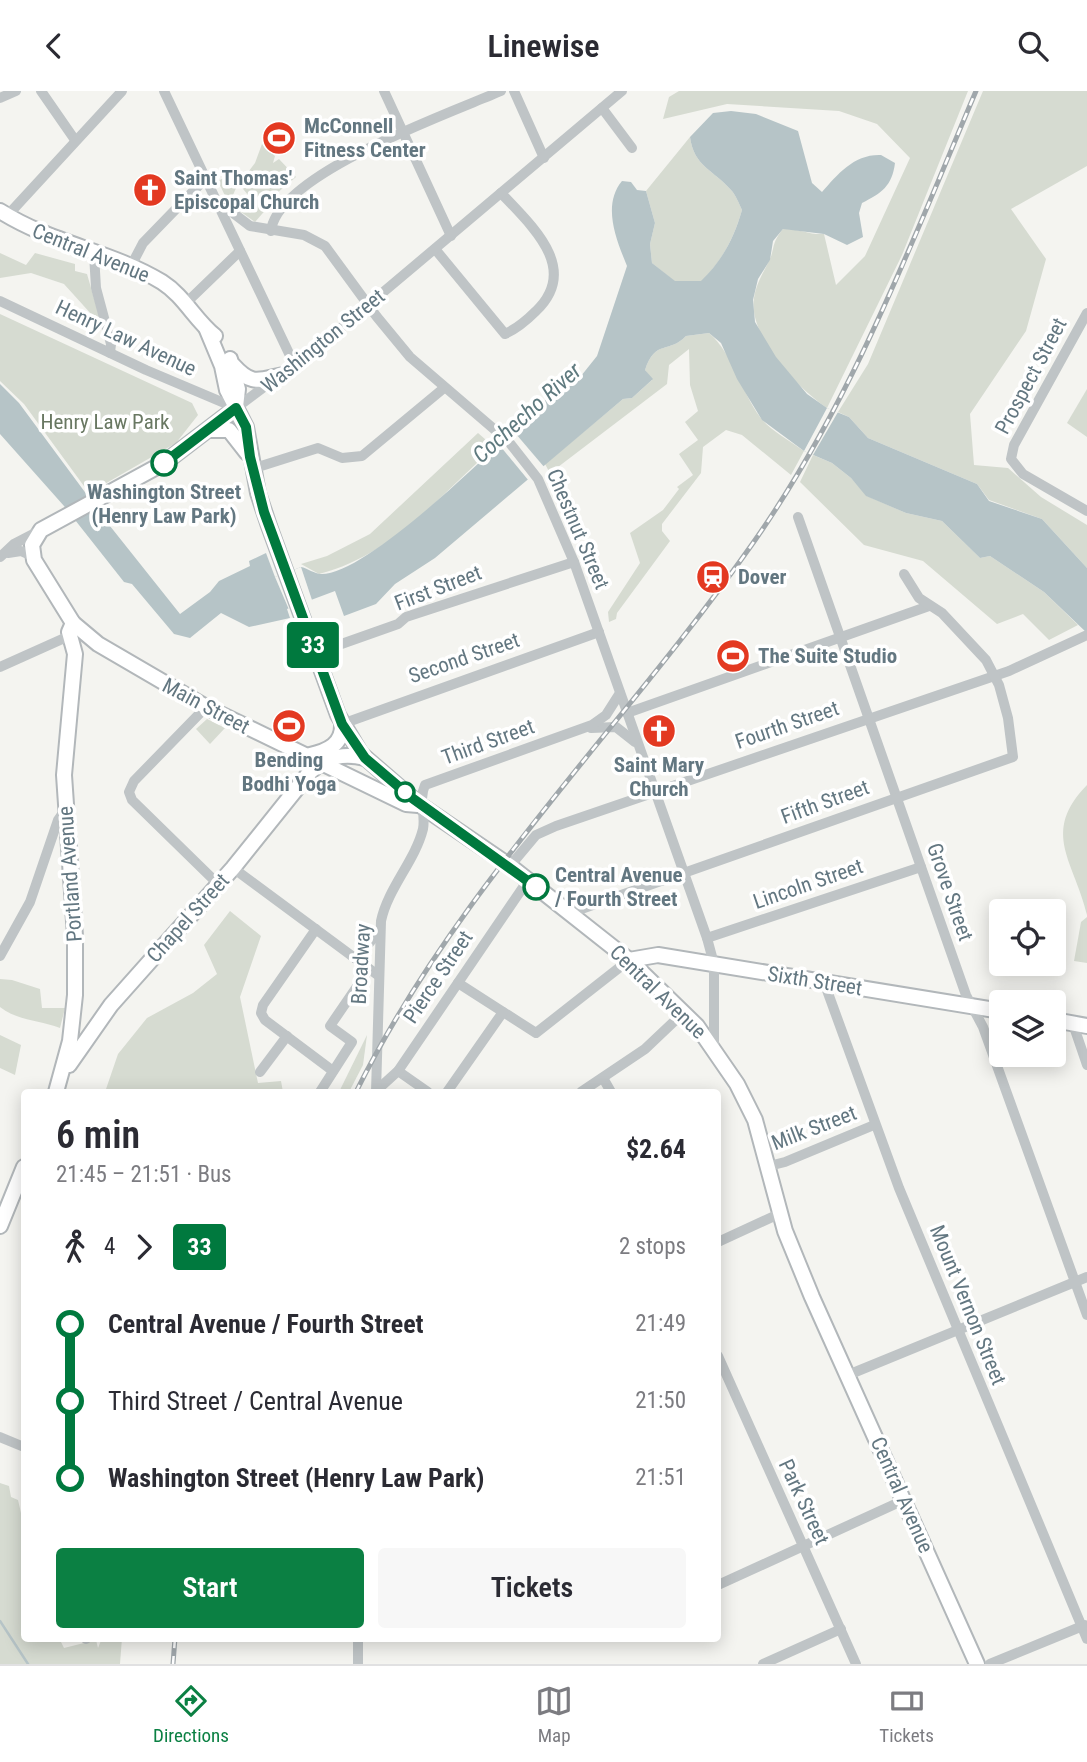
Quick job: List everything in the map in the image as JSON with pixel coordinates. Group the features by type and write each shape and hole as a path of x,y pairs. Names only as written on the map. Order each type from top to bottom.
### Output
{"main road":[{"name":"Central Avenue","path":"4,213 46,237 131,266 165,284 186,303 223,345 232,364 238,389 236,408"},
{"name":"Central Avenue","path":"207,330 236,408 246,427 251,463 302,617 342,724 360,757 420,805 510,866 629,960 697,1026 714,1047 749,1105 781,1213 812,1297 977,1664"},
{"path":"232,364 246,378 253,380 289,370"},
{"name":"Washington Street","path":"41,530 172,458 236,408"},
{"path":"208,430 229,430 239,439 251,463"},
{"path":"32,556 34,540 41,530"},
{"name":"Main Street","path":"32,556 71,629 206,707 406,804 420,805"},
{"name":"Portland Avenue","path":"59,1085 74,1014 75,936 64,775 75,654 71,629"},
{"path":"75,654 84,646 96,643"},
{"path":"305,755 333,746 342,733 342,724"},
{"path":"321,763 346,754 360,757"},
{"path":"348,776 347,769 360,757"},
{"name":"Chapel Street","path":"59,1085 96,1024 321,763"},
{"name":"Sixth Street","path":"629,960 659,955 989,1009"},
{"path":"74,1014 96,1024"},
{"path":"0,1226 21,1177"}],"street":[{"path":"0,98 16,91"},
{"path":"41,91 75,140"},
{"path":"4,213 122,91"},
{"path":"164,91 220,203 289,370"},
{"path":"384,91 451,236"},
{"path":"271,231 273,218 280,208 329,168 501,91"},
{"path":"514,91 544,158"},
{"name":"Washington Street","path":"236,408 289,370 369,305 622,91"},
{"path":"602,108 632,148"},
{"path":"131,266 143,243 206,178"},
{"path":"435,249 505,334 527,319 548,299 556,275 546,249 501,193"},
{"name":"Chestnut Street","path":"220,203 244,223 271,231 304,235 320,242 410,357 517,451 538,479 574,562 656,792 690,871 714,964 714,1047"},
{"path":"186,303 240,251"},
{"path":"94,254 95,280 111,344 110,353"},
{"name":"Henry Law Avenue","path":"0,301 208,398 236,408"},
{"name":"Prospect Street","path":"1087,313 1082,334 1014,446 1011,459 1023,474 1087,510"},
{"path":"251,463 318,448 342,458 362,456 444,387"},
{"name":"Grove Street","path":"798,517 966,995 983,1027 1087,1315"},
{"name":"Washington Street","path":"4,555 14,544 41,530"},
{"path":"4,555 21,551 32,556"},
{"name":"First Street","path":"316,653 398,624 406,617 574,562"},
{"path":"904,574 912,591 942,613 959,633 977,647 994,675"},
{"path":"628,713 929,606"},
{"path":"0,667 71,629"},
{"name":"Second Street","path":"342,724 599,632"},
{"name":"Fourth Street","path":"510,866 536,835 867,717 1037,660 1085,636"},
{"name":"Fifth Street","path":"570,913 1013,757 1008,718 994,675"},
{"name":"Third Street","path":"420,805 425,785 584,728 606,715 620,692"},
{"path":"206,707 134,781 129,790 132,800 218,884"},
{"name":"Third Street","path":"584,728 615,727 628,734 640,747"},
{"name":"Broadway","path":"376,1089 380,930 387,899 422,831 420,805"},
{"path":"0,956 30,902 58,820 65,810"},
{"name":"Lincoln Street","path":"707,938 921,867"},
{"path":"233,868 379,976"},
{"name":"Pierce Street","path":"379,1089 398,1071 528,880"},
{"path":"316,929 262,1009 265,1020 333,1071"},
{"path":"356,959 380,930"},
{"path":"458,983 532,1031 540,1032 629,960"},
{"path":"322,1089 352,1042 330,1026 369,969"},
{"name":"Mount Vernon Street","path":"824,982 874,1125 1084,1625 1087,1639"},
{"path":"697,1026 713,1006"},
{"path":"449,1089 503,1012"},
{"path":"586,1089 645,1049 684,1012"},
{"path":"1080,1025 1087,1065"},
{"path":"260,1072 286,1036"},
{"path":"398,1071 424,1089"},
{"path":"603,1078 609,1089"},
{"name":"Milk Street","path":"769,1166 874,1125"},
{"path":"721,1241 781,1213"},
{"path":"848,1375 1087,1277"},
{"name":"Park Street","path":"721,1363 856,1664"},
{"path":"0,1437 21,1446"},
{"path":"721,1584 904,1500"},
{"path":"990,1664 1084,1625"},
{"path":"763,1664 841,1629"},
{"path":"358,1642 358,1664"}],"green space":[{"path":"679,91 968,91 902,255 827,408 790,375 767,345 754,313 756,289 776,239 783,229 824,234 836,285 865,256 910,158 877,124 839,111 727,104 663,119 669,97"},
{"path":"983,91 1087,91 1087,166 1011,209 1046,259 1026,331 970,414 974,465 1008,468 1041,497 1087,525 1087,568 1042,519 989,500 977,484 868,438 849,417 838,412 868,364"},
{"path":"690,137 700,162 733,192 742,210 726,249 701,282 674,281 652,263 650,244 655,223 646,191"},
{"path":"262,144 275,156 273,163 279,159 296,177 270,199 248,195 239,184 255,163"},
{"path":"233,173 240,179 233,195 227,200 218,181"},
{"path":"248,198 267,201 269,206 255,222 234,207"},
{"path":"0,253 26,265 35,253 75,264 75,271 87,274 102,326 64,284 31,273 0,278"},
{"name":"Henry Law Park","path":"0,314 192,403 198,415 176,443 89,493 24,404 0,381"},
{"path":"709,333 731,362 747,396 764,422 804,451 791,475 742,435 726,430 703,447 701,473 662,524 662,531 670,541 617,613 616,619 609,622 608,612 640,563 630,533 663,510 679,489 677,487 693,475 679,454 698,440 685,422 698,411 690,385 689,349 669,365 667,384 558,467 559,474 552,477 545,464 623,399 632,398 652,380 645,370 658,350 674,345 686,336"},
{"path":"1087,389 1087,437 1067,423"},
{"path":"478,433 494,447 434,504 392,539 345,565 319,574 301,564 327,556 370,534"},
{"path":"813,455 832,463 851,478 867,496 906,513 942,521 980,558 990,556 1044,592 1078,625 1049,640 1023,614 997,624 923,561 864,545 800,482"},
{"path":"207,719 225,728 210,744 196,729"},
{"path":"1087,785 1087,915 1069,863 1063,833 1065,818 1073,802"},
{"path":"230,911 261,936 240,997 258,1083 281,1081 282,1089 106,1089 118,1054 147,1018 193,993 217,974 204,945"},
{"path":"1087,917 1087,963 1074,961 1081,922"},
{"path":"0,979 40,989 42,1008 65,1008 60,1028 21,1018 0,1007"},
{"path":"0,1035 21,1045 15,1075 0,1068"},
{"path":"367,1035 363,1065 351,1089 340,1089"},
{"path":"0,1483 9,1486 11,1497 18,1500 21,1513 21,1642 61,1642 64,1648 96,1642 98,1648 100,1642 122,1642 120,1664 0,1664"}],"shaded area":[{"path":"731,111 756,114 798,131 812,183 822,192 847,166 863,158 881,155 895,163 885,188 862,203 859,213 863,237 847,245 824,234 783,229 773,241 770,260 758,279 753,300 755,322 776,357 807,394 827,408 849,417 868,438 977,484 989,501 1042,519 1087,568 1087,633 1044,592 990,556 980,558 942,521 906,513 866,496 851,478 832,463 804,451 762,420 737,379 721,343 709,333 686,336 674,345 653,354 645,370 653,379 632,398 623,399 435,558 395,584 376,604 344,616 335,591 287,609 290,618 249,627 221,613 190,638 174,634 132,584 124,582 64,506 0,434 0,384 19,403 110,526 180,614 210,592 219,581 250,566 249,561 266,553 275,577 301,567 321,574 344,568 405,527 440,498 553,393 581,376 597,356 627,266 615,234 612,211 616,190 622,181 631,182 637,190 646,191 655,223 650,244 652,263 675,281 701,281 715,265 726,249 742,210 733,192 700,162 690,137 713,113"}],"pier":[{"path":"827,408 838,412 813,455 804,451"},
{"path":"510,427 545,468 529,481 496,441"},
{"path":"301,567 313,603 291,611 293,619 275,577"}],"waterway":[{"path":"0,1621 28,1664"}],"railway":[{"path":"358,1089 397,1017 442,946 544,810 703,611 788,490 849,380 876,324 976,91"},
{"path":"173,1664 175,1642"}],"bus line":[{"name":"33","path":"164,463 236,408 246,427 250,457 264,512 342,724 361,754 420,805 474,840 536,887"}],"place":[{"name":"McConnell Fitness Center","path":"279,138"},
{"name":"Saint Thomas' Episcopal Church","path":"150,190"},
{"name":"Washington Street (Henry Law Park)","path":"164,463"},
{"name":"Dover","path":"713,577"},
{"name":"The Suite Studio","path":"733,656"},
{"name":"Bending Bodhi Yoga","path":"289,726"},
{"name":"Saint Mary Church","path":"659,731"},
{"name":"Central Avenue / Fourth Street","path":"536,887"}],"water label":[{"name":"Cochecho River","path":"527,413"}]}
